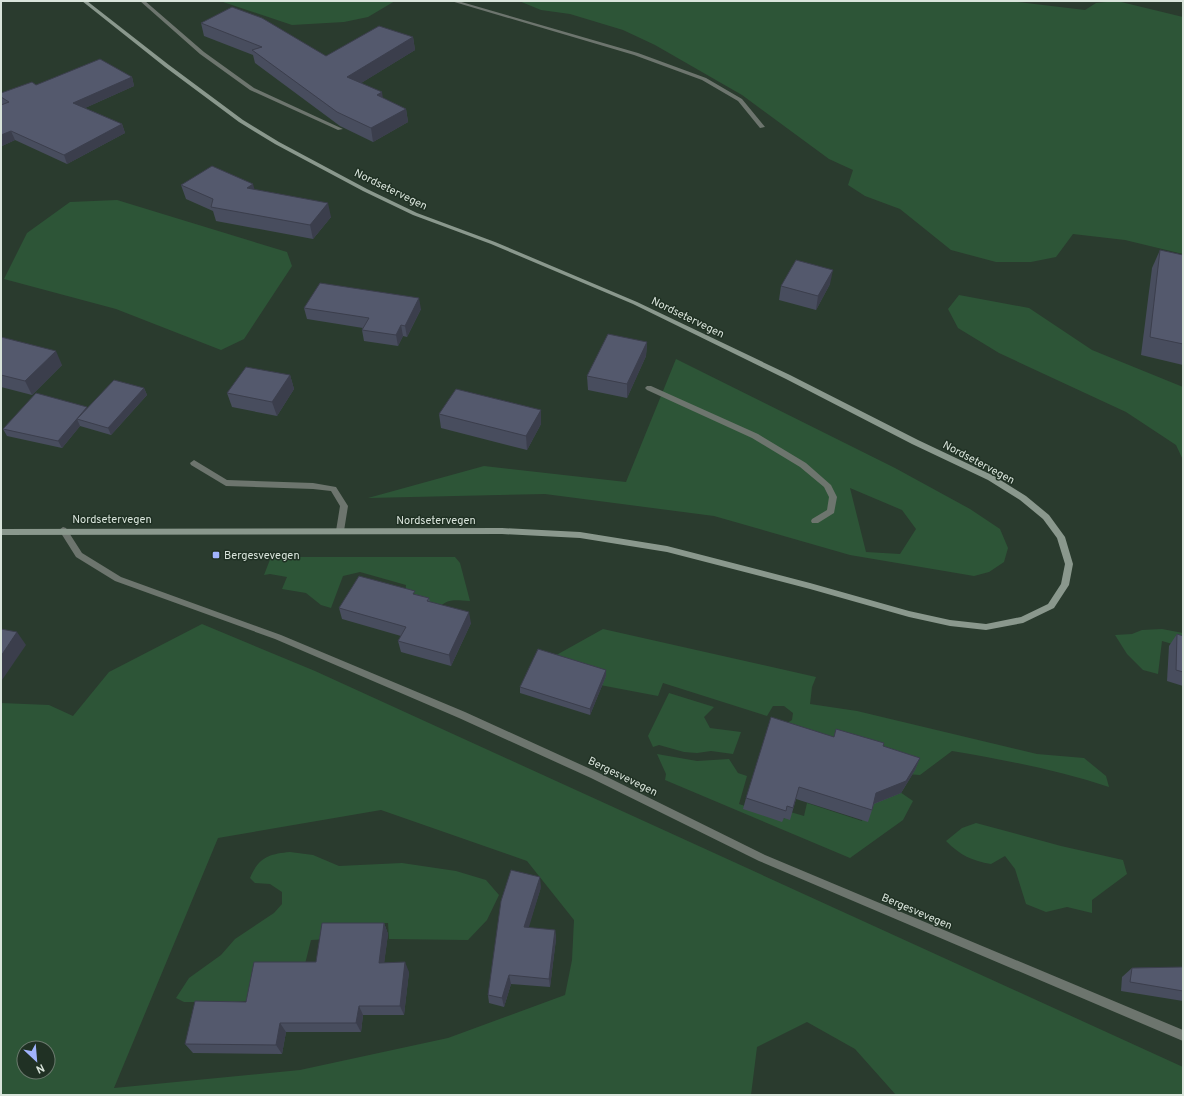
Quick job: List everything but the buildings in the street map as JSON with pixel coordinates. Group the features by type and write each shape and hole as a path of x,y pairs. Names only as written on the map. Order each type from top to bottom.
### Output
{"main road":[{"name":"Nordsetervegen","path":"1,532 63,530 502,531 580,535 667,549 810,586 909,614 950,623 986,627 1023,620 1051,606 1065,585 1069,564 1061,538 1046,517 1023,498 991,478 915,442 788,377 634,304 493,243 415,214 365,190 277,143 241,120 84,1"}],"street":[{"path":"142,1 202,53 252,89 340,130"},
{"path":"453,1 636,54 704,79 740,100 762,127"},
{"path":"649,388 755,436 803,465 827,485 833,497 831,511 815,522"},
{"path":"194,463 226,483 313,486 333,489 344,506 340,531"},
{"name":"Bergesvevegen","path":"63,530 79,555 118,579 278,637 462,715 594,775 762,858 1183,1036"}],"green space":[{"path":"220,1 395,1 368,17 344,22 292,25"},
{"path":"519,1 1010,1 1085,10 1096,3 1117,1 1183,17 1183,254 1125,240 1073,234 1056,257 1031,262 996,262 951,250 900,209 865,196 848,185 853,170 829,159 742,95 655,45 623,30 570,14 541,10"},
{"path":"117,200 287,252 292,266 244,339 221,350 116,309 4,279 27,233 70,202"},
{"path":"959,295 1029,308 1092,350 1183,387 1183,460 1176,445 1126,412 999,353 958,328 948,309"},
{"path":"676,359 895,468 970,509 1000,529 1008,548 1004,562 989,572 974,576 850,555 714,516 545,494 368,498 484,466 626,482","holes":["850,488 902,510 916,529 900,554 866,552"]},
{"path":"271,557 455,557 460,563 470,601 459,600 447,602 435,611 405,595 406,585 360,572 343,576 331,608 321,605 306,593 282,589 287,577 270,574 264,575"},
{"path":"202,624 315,671 1183,1067 1183,1095 896,1095 855,1049 807,1022 757,1047 751,1095 1,1095 1,703 49,705 73,716 109,672","holes":["381,810 527,861 574,920 572,960 565,995 448,1038 300,1070 114,1088 218,838"]},
{"path":"603,629 816,677 812,687 810,704 857,711 1037,754 1084,758 1106,776 1109,787 1070,775 1031,766 952,751 920,775 906,774 779,728 792,720 793,713 784,706 773,706 767,716 663,683 658,696 600,685 551,658"},
{"path":"1162,629 1183,633 1183,647 1162,641 1158,674 1143,670 1127,654 1115,635 1132,634 1142,630"},
{"path":"669,693 714,707 704,717 710,728 741,732 733,754 711,751 697,753 684,752 659,745 653,747 648,736"},
{"path":"657,754 697,761 729,759 738,773 747,776 739,804 784,819 787,811 804,816 807,803 862,821 868,795 900,792 913,801 903,820 850,858 665,780 666,774"},
{"path":"976,823 1061,846 1123,860 1127,874 1092,900 1092,913 1067,907 1046,912 1026,904 1015,869 1005,856 991,864 984,863 967,857 946,841 962,828"},
{"path":"290,852 313,855 339,866 402,863 456,871 486,880 499,895 487,920 468,940 389,939 388,923 349,923 329,939 311,940 305,964 259,1000 235,1002 184,1002 176,998 189,978 221,955 235,939 274,913 282,904 282,892 270,884 255,883 250,878 253,871 261,861 276,854"}],"place":[{"name":"Bergesvevegen","path":"216,555"}]}
